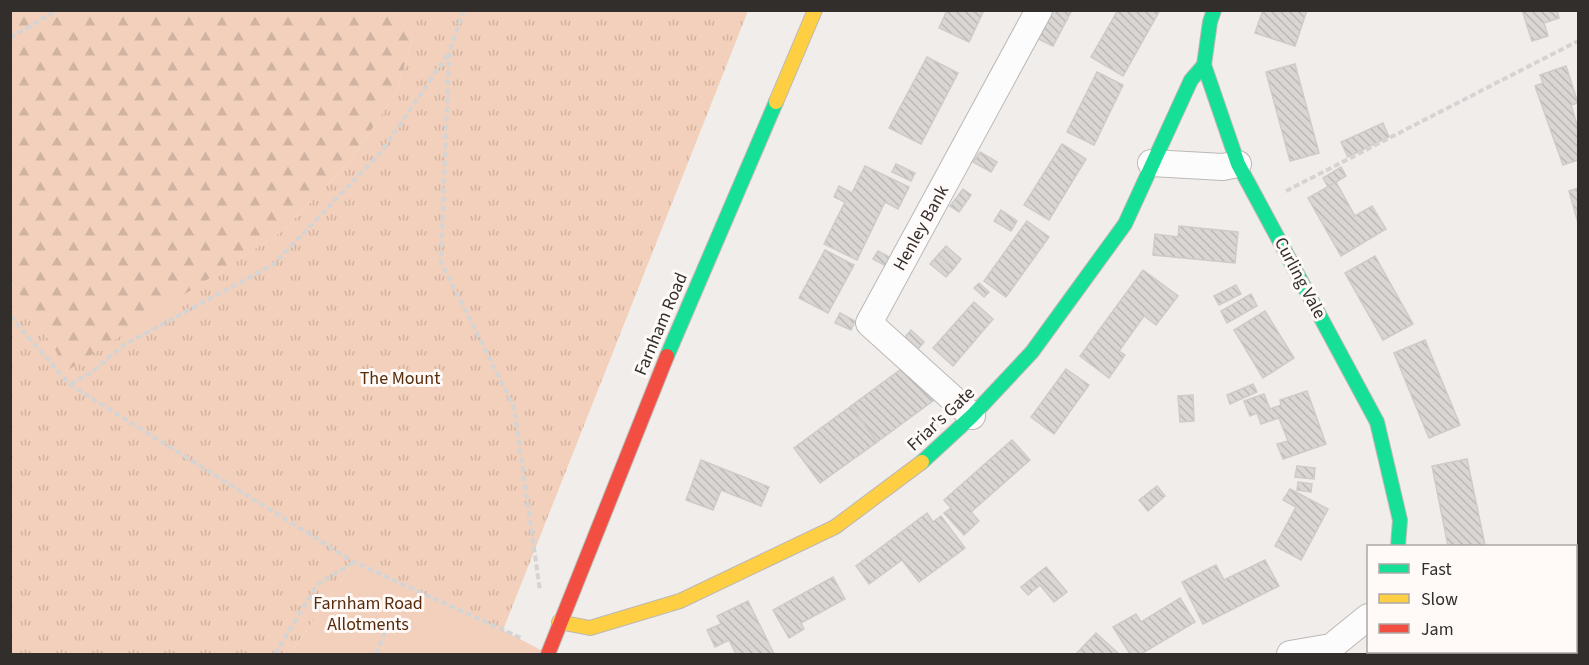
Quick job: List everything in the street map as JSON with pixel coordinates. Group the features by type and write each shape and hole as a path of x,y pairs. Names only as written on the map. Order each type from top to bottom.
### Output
{"street":[{"name":"Farnham Road","path":"548,653 650,397 815,10"},
{"name":"Henley Bank","path":"972,416 869,323 1039,10"},
{"name":"Curling Vale","path":"1214,10 1208,30 1204,65 1238,164 1377,422 1400,520 1398,545"},
{"name":"Friar's Gate","path":"559,622 590,628 680,601 835,527 916,467 972,416 1032,352 1125,224 1191,80 1204,65"},
{"path":"1151,164 1195,164 1223,167 1238,164"},
{"path":"1290,654 1339,650 1367,618"}],"path":[{"path":"10,38 57,10"},
{"path":"69,384 89,374 124,345 274,264 382,150 448,53 464,10"},
{"path":"1261,204 1578,41"},
{"path":"448,53 441,262 514,407 541,593"},
{"path":"10,316 69,384 354,561 548,653"},
{"path":"275,654 317,585 354,561"},
{"path":"376,654 389,622"}],"green space":[{"path":"11,11 394,11 413,37 396,93 351,160 284,230 68,371 11,281"},
{"name":"The Mount","path":"394,11 748,11 503,630 354,562 290,654 11,654 11,281 68,370 284,230 351,160 396,93 413,37"},
{"name":"Farnham Road Allotments","path":"354,562 503,630 541,650 540,654 290,654"}],"building":[{"path":"947,10 984,10 969,42 939,28"},
{"path":"1050,10 1071,12 1053,46 1036,38"},
{"path":"1118,10 1160,10 1123,76 1091,57"},
{"path":"1263,10 1307,10 1295,46 1255,33"},
{"path":"1522,10 1557,10 1559,18 1544,23 1548,36 1532,41"},
{"path":"927,57 958,73 921,144 889,128"},
{"path":"1295,64 1319,153 1290,161 1266,72"},
{"path":"1566,66 1578,103 1571,105 1578,128 1578,160 1563,165 1535,86 1543,83 1540,75"},
{"path":"1097,72 1123,85 1094,145 1067,132"},
{"path":"1383,123 1389,137 1348,157 1341,142"},
{"path":"1062,144 1086,159 1049,220 1024,205"},
{"path":"980,152 997,162 991,172 973,162"},
{"path":"896,164 915,173 911,181 892,172"},
{"path":"865,166 909,187 898,209 885,202 857,260 824,244 845,202 834,197 839,186 852,193"},
{"path":"1341,167 1346,176 1328,187 1323,178"},
{"path":"1336,182 1355,216 1372,206 1386,229 1341,256 1308,198"},
{"path":"1578,188 1578,223 1569,191"},
{"path":"963,189 971,195 959,212 950,206"},
{"path":"1001,210 1017,221 1011,231 994,221"},
{"path":"1027,221 1049,237 1006,297 984,281"},
{"path":"1179,226 1238,232 1235,263 1153,255 1155,234 1178,237"},
{"path":"946,246 961,259 954,268 938,255"},
{"path":"825,250 854,265 828,313 799,298"},
{"path":"878,251 893,259 888,267 873,259"},
{"path":"938,255 954,268 946,277 930,264"},
{"path":"1375,256 1413,324 1383,340 1345,273"},
{"path":"1143,270 1178,296 1156,325 1144,316 1119,351 1125,355 1109,378 1080,356"},
{"path":"979,283 989,292 984,297 974,288"},
{"path":"1236,285 1241,294 1219,305 1214,296"},
{"path":"1251,294 1257,306 1227,323 1221,311"},
{"path":"974,302 993,319 953,366 933,348"},
{"path":"1265,311 1294,358 1263,378 1234,330"},
{"path":"840,313 855,321 851,330 835,323"},
{"path":"911,330 924,342 918,349 905,337"},
{"path":"1425,340 1460,425 1429,438 1394,353"},
{"path":"908,364 934,400 877,442 851,406"},
{"path":"1066,369 1089,385 1054,434 1031,417"},
{"path":"1253,384 1257,392 1230,404 1227,395"},
{"path":"1307,391 1326,444 1283,459 1277,444 1288,441 1279,418 1261,424 1257,413 1250,416 1244,401 1264,394 1270,409 1281,405 1280,400"},
{"path":"1193,395 1194,421 1180,422 1178,396"},
{"path":"851,406 877,442 820,483 794,448"},
{"path":"1012,440 1030,460 971,512 979,521 964,535 944,513 951,508 944,500"},
{"path":"1467,459 1485,545 1448,545 1432,466"},
{"path":"701,460 769,487 761,506 721,490 713,510 686,500"},
{"path":"1297,466 1315,468 1314,479 1295,477"},
{"path":"1298,482 1312,484 1311,492 1297,490"},
{"path":"1157,486 1165,496 1148,511 1139,500"},
{"path":"1290,489 1328,509 1301,560 1275,546 1296,507 1283,500"},
{"path":"927,513 933,522 941,516 965,548 919,582 902,560 869,584 856,566"},
{"path":"1265,560 1279,586 1203,624 1182,582 1216,565 1224,580"},
{"path":"1046,567 1067,592 1054,602 1040,585 1028,595 1021,587"},
{"path":"833,577 845,599 801,623 804,629 789,638 773,610"},
{"path":"1180,598 1195,622 1141,654 1130,654 1113,627 1136,614 1141,622"},
{"path":"748,601 774,654 736,654 729,640 715,647 707,630 721,624 717,616"},
{"path":"1096,633 1119,654 1076,654"}],"traffic: fast":[{"path":"1214,10 1204,65 1238,164 1377,422 1400,520 1398,545"},
{"path":"922,462 972,416 1032,352 1125,224 1191,80 1204,65"},
{"path":"667,356 776,102"}],"traffic: slow":[{"path":"776,102 815,10"},
{"path":"559,622 590,628 680,601 835,527 922,462"}],"traffic: jam":[{"path":"548,654 667,356"}]}
